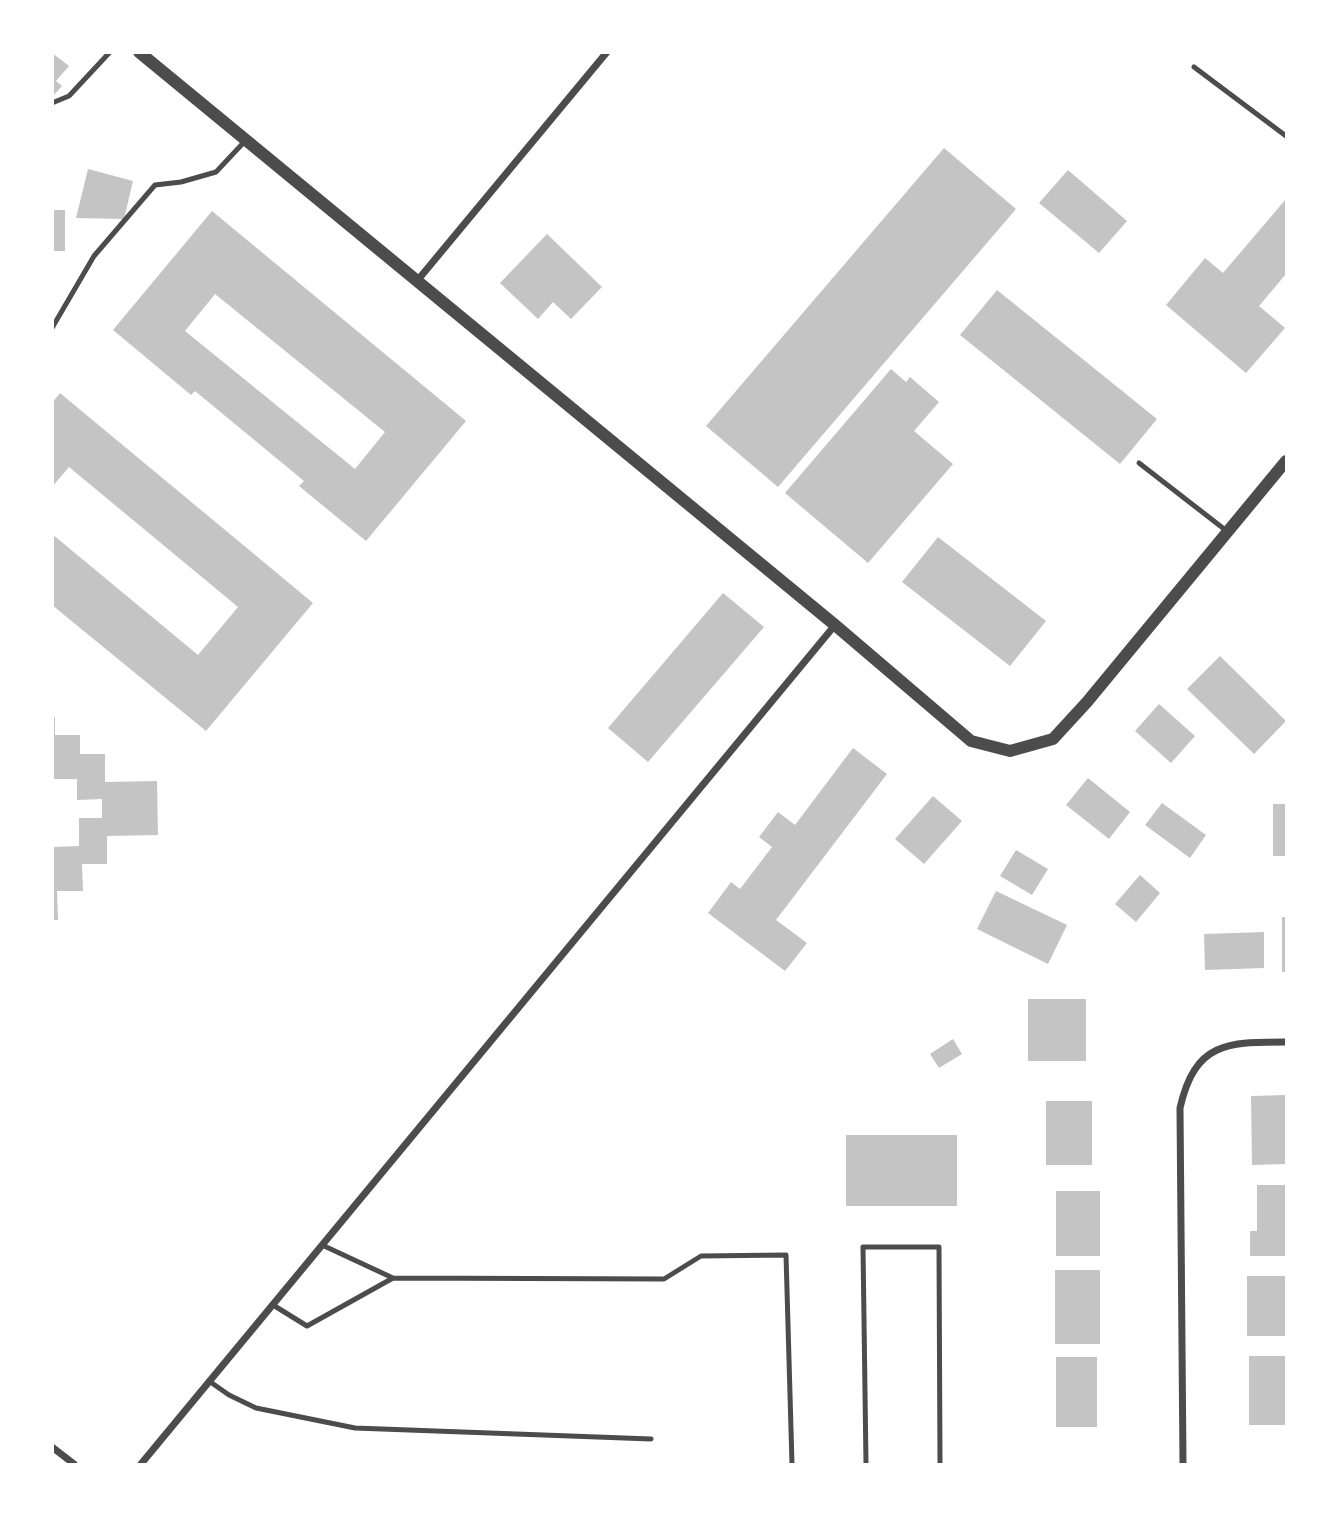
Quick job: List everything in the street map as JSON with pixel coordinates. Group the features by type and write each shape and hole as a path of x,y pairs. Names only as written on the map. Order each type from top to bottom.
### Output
{"street":[{"path":"139,52 835,625 971,741 1010,751 1053,739 1087,702 1286,461"},
{"path":"417,281 607,52"},
{"path":"141,1465 835,625"},
{"path":"1183,1465 1180,1108 1186,1083 1196,1064 1216,1051 1241,1042 1286,1042"},
{"path":"52,1447 74,1465"}],"lane":[{"path":"52,103 69,96 110,52"},
{"path":"1194,67 1286,136"},
{"path":"52,328 94,256 155,185 181,182 216,172 246,141"},
{"path":"1139,463 1228,532"},
{"path":"322,1245 393,1278 664,1279 701,1255 786,1255 792,1465"},
{"path":"866,1465 863,1247 939,1247 940,1465"},
{"path":"273,1305 307,1326 393,1278"},
{"path":"209,1381 229,1395 256,1408 355,1428 651,1439"}],"building":[{"path":"52,53 69,66 56,81 62,86 52,97"},
{"path":"944,148 1016,209 778,487 706,426"},
{"path":"88,169 133,181 124,219 76,218"},
{"path":"1068,170 1127,221 1099,253 1039,203"},
{"path":"1286,199 1286,274 1259,306 1285,328 1246,373 1166,305 1205,258 1223,273"},
{"path":"52,210 65,210 65,251 52,251"},
{"path":"212,211 466,421 366,541 299,486 304,481 195,391 191,395 113,330","holes":["215,294 385,432 355,469 185,331"]},
{"path":"547,234 602,287 571,319 553,302 538,319 500,283"},
{"path":"997,290 1157,419 1120,464 960,335"},
{"path":"891,369 906,382 910,377 939,402 914,431 953,464 868,563 785,493"},
{"path":"60,393 313,603 206,731 52,605 52,534 198,655 238,607 69,467 52,487 52,403"},
{"path":"938,537 1046,621 1010,666 902,582"},
{"path":"723,593 764,627 648,762 608,728"},
{"path":"1220,656 1286,721 1254,754 1187,689"},
{"path":"1159,704 1195,736 1171,763 1135,731"},
{"path":"52,717 55,717 55,735 80,735 80,754 105,754 105,782 157,781 158,835 107,836 107,864 82,864 83,891 57,891 58,920 52,920 53,847 79,846 79,818 102,818 102,799 77,800 77,779 53,779"},
{"path":"853,748 887,774 776,920 807,943 785,971 708,913 731,882 740,889 772,847 759,837 778,812 795,825"},
{"path":"1088,778 1130,812 1109,839 1066,805"},
{"path":"933,796 962,821 924,864 895,839"},
{"path":"1162,803 1206,835 1190,858 1145,825"},
{"path":"1273,804 1286,804 1286,856 1273,856"},
{"path":"1016,850 1048,869 1032,895 1000,876"},
{"path":"1140,875 1160,893 1136,922 1115,904"},
{"path":"996,891 1067,925 1048,964 977,929"},
{"path":"1282,917 1286,917 1286,972 1282,972"},
{"path":"1264,932 1264,968 1205,970 1204,934"},
{"path":"1028,999 1086,999 1086,1061 1028,1061"},
{"path":"953,1039 962,1054 939,1068 930,1054"},
{"path":"1286,1095 1286,1164 1252,1165 1251,1096"},
{"path":"1046,1101 1092,1101 1092,1165 1046,1165"},
{"path":"846,1135 957,1135 957,1206 846,1206"},
{"path":"1257,1185 1286,1185 1286,1256 1250,1256 1250,1231 1257,1231"},
{"path":"1056,1191 1100,1191 1100,1256 1056,1256"},
{"path":"1055,1270 1100,1270 1100,1344 1055,1344"},
{"path":"1247,1276 1286,1276 1286,1336 1247,1336"},
{"path":"1249,1356 1286,1356 1286,1425 1249,1425"},
{"path":"1056,1357 1097,1357 1097,1427 1056,1427"}]}
